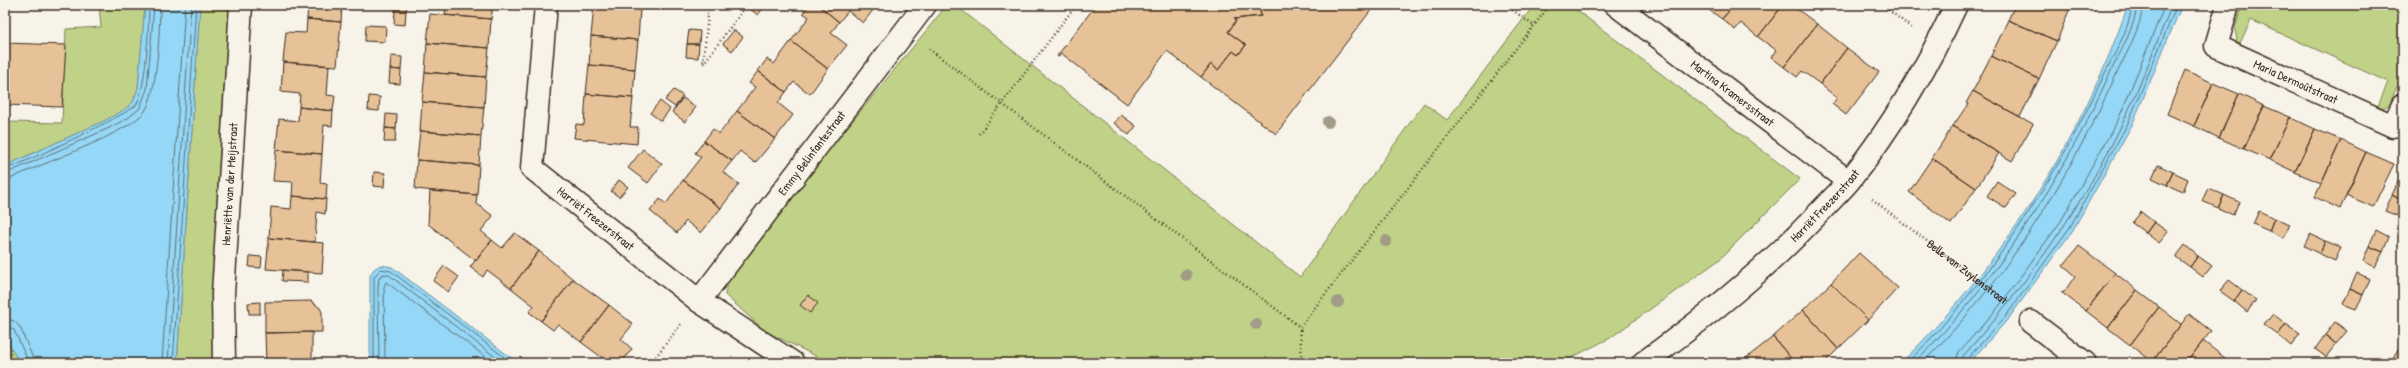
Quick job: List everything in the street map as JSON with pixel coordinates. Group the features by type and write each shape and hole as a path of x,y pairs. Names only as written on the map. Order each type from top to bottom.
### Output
{"street":[{"name":"Henriëtte van der Meijstraat","path":"224,363 223,294 241,5"},
{"name":"Harriët Freezerstraat","path":"546,5 532,168 699,301 793,363"},
{"name":"Emmy Belinfantestraat","path":"699,301 925,5"},
{"name":"Martina Kramersstraat","path":"1616,5 1848,181"},
{"name":"Harriët Freezerstraat","path":"1643,363 1701,322 1780,253 1848,181 1894,119 1937,46 1956,5"},
{"name":"Maria Dermoûtstraat","path":"2228,5 2216,46 2393,126 2403,105"},
{"path":"2031,322 2085,363"}],"path":[{"path":"709,5 703,64 747,5"},
{"path":"979,134 1076,5"},
{"path":"1506,5 1534,26"},
{"path":"1302,363 1300,327 1550,5"},
{"path":"1882,5 1937,46"},
{"path":"906,31 1001,104 1300,327"},
{"name":"Belle van Zuylenstraat","path":"1848,181 2031,322"},
{"path":"651,363 699,301"}],"green space":[{"path":"99,5 145,5 138,88 133,102 124,110 104,121 5,166 5,122 62,123 66,29 101,27"},
{"path":"200,5 230,5 216,228 214,363 177,363"},
{"path":"947,5 955,5 1300,277 1424,103 1447,120 1534,5 1570,5 1800,179 1719,260 1610,338 1561,363 830,363 765,331 725,295 728,274"},
{"path":"2242,5 2403,5 2403,73 2389,105 2383,108 2378,106 2388,82 2251,20 2240,43 2237,42 2235,28"},
{"path":"5,329 11,348 20,363 5,363"}],"water":[{"path":"145,5 200,5 177,363 20,363 11,348 5,329 5,166 104,121 124,110 133,102 138,88"},
{"path":"2128,5 2182,5 2132,125 2073,230 2009,318 1969,363 1901,363 1938,325 1973,284 2005,242 2035,197 2063,151 2087,104 2109,55"},
{"path":"380,265 392,267 518,363 370,363 370,275 374,269"}],"building":[{"path":"293,5 335,5 334,7 342,7 341,22 307,19 308,6"},
{"path":"395,5 407,5 406,11 395,11"},
{"path":"446,5 493,5 491,19 445,15"},
{"path":"594,5 641,5 640,10"},
{"path":"754,5 765,5 758,15 750,9"},
{"path":"809,5 818,5 839,22 831,33 847,45 828,69 791,41 809,17 803,13"},
{"path":"818,5 877,5 863,23 848,11 839,22"},
{"path":"1096,5 1259,5 1261,16 1234,19 1236,21 1228,32 1246,45 1238,55 1233,51 1218,70 1211,64 1201,77 1167,51 1127,104 1061,53 1059,57 1057,56"},
{"path":"1259,5 1375,5 1276,134 1201,77 1211,64 1218,70 1233,51 1238,55 1246,45 1228,32 1236,21 1234,19 1261,16"},
{"path":"1713,5 1734,5 1722,19 1709,10"},
{"path":"1734,5 1783,5 1758,37 1741,23 1735,30 1722,19"},
{"path":"1783,5 1792,5 1817,24 1784,67 1771,57 1776,50 1758,37"},
{"path":"2015,5 2071,5 2057,41 2008,20"},
{"path":"594,6 640,10 638,40 591,36"},
{"path":"395,11 406,11 405,25 394,24"},
{"path":"430,14 491,19 489,48 427,43"},
{"path":"307,19 341,22 337,66 283,62 286,32 306,33"},
{"path":"2008,20 2057,41 2039,79 1991,56"},
{"path":"1817,24 1847,48 1820,84 1802,71 1797,77 1784,67"},
{"path":"366,25 386,26 385,42 365,41"},
{"path":"689,30 700,31 699,44 687,44"},
{"path":"734,30 743,37 732,51 723,44"},
{"path":"591,36 638,40 635,69 589,65"},
{"path":"791,41 828,69 810,94 794,82 786,92 758,71 767,59 774,64"},
{"path":"5,43 66,45 62,107 5,105"},
{"path":"427,43 489,48 486,77 425,72"},
{"path":"687,44 699,44 698,58 686,57"},
{"path":"1847,48 1879,72 1846,115 1832,104 1837,98 1820,84"},
{"path":"391,56 402,57 401,70 390,69"},
{"path":"1991,56 2039,79 2020,117 1973,91"},
{"path":"283,62 329,66 327,95 335,96 333,111 299,107 300,94 281,92"},
{"path":"589,65 635,69 633,98 586,94"},
{"path":"390,69 401,70 400,84 389,83"},
{"path":"2185,70 2213,83 2194,126 2167,114"},
{"path":"758,71 786,92 778,103 793,115 775,139 737,111 755,87 749,83"},
{"path":"425,72 486,77 484,107 422,102"},
{"path":"2213,83 2239,94 2219,138 2194,126"},
{"path":"674,90 683,96 675,107 665,100"},
{"path":"1973,91 2033,124 2012,161 1953,126 1968,104 1966,103"},
{"path":"586,94 633,98 630,127 638,127 637,144 574,138 576,124 584,125"},
{"path":"2239,94 2264,106 2244,149 2219,138"},
{"path":"369,96 380,97 379,111 368,110"},
{"path":"683,98 696,107 685,122 672,112"},
{"path":"660,101 670,109 661,121 650,113"},
{"path":"422,102 484,107 481,136 420,131"},
{"path":"2264,106 2290,117 2270,160 2244,149"},
{"path":"299,107 333,111 332,126 324,125 322,154 276,150 279,119 298,121"},
{"path":"737,111 775,139 755,163 740,151 732,161 704,141 713,129 719,134"},
{"path":"386,114 397,115 396,129 385,128"},
{"path":"1121,115 1136,126 1129,135 1114,123"},
{"path":"2290,117 2315,129 2295,172 2270,160"},
{"path":"1953,126 1999,153 1976,188 1932,158"},
{"path":"385,128 396,129 395,142 384,142"},
{"path":"2315,129 2341,140 2321,183 2295,172"},
{"path":"420,131 481,136 479,165 417,160"},
{"path":"2341,140 2366,152 2340,209 2315,197"},
{"path":"704,141 732,161 723,172 739,184 721,208 683,180 701,157 695,153"},
{"path":"643,149 662,164 648,183 628,168"},
{"path":"276,150 322,154 320,183 327,184 326,199 292,196 293,182 273,181"},
{"path":"2366,152 2394,164 2373,207 2346,195"},
{"path":"1932,158 1976,188 1951,224 1909,192"},
{"path":"417,160 479,165 477,195 415,189"},
{"path":"2158,165 2173,172 2167,185 2152,178"},
{"path":"374,172 385,173 384,187 373,186"},
{"path":"2173,172 2188,179 2183,192 2167,185"},
{"path":"619,180 628,187 619,197 611,191"},
{"path":"683,180 721,208 701,233 686,221 677,233 650,211 660,199 666,204"},
{"path":"2399,180 2403,182 2403,201 2392,195"},
{"path":"1997,181 2016,194 2006,208 1987,196"},
{"path":"2208,188 2224,195 2218,208 2202,201"},
{"path":"430,191 477,195 476,203 493,216 481,231 492,240 476,261 428,224"},
{"path":"2224,195 2239,202 2233,215 2218,208"},
{"path":"2392,195 2403,201 2398,216 2385,211"},
{"path":"292,196 326,199 325,214 317,212 315,242 269,238 271,207 291,209"},
{"path":"2259,211 2274,218 2269,231 2253,224"},
{"path":"2141,212 2154,222 2146,233 2132,223"},
{"path":"2274,218 2290,224 2284,238 2269,231"},
{"path":"2154,222 2168,232 2159,243 2146,233"},
{"path":"2376,230 2389,237 2383,252 2369,246"},
{"path":"515,233 539,251 511,288 487,270 483,277 470,267 492,240 502,248"},
{"path":"2310,234 2325,241 2320,254 2304,246"},
{"path":"269,238 324,243 322,273 266,269"},
{"path":"2325,241 2341,247 2335,261 2320,254"},
{"path":"2185,245 2198,256 2190,267 2176,257"},
{"path":"2079,246 2115,273 2086,311 2061,292 2064,292 2075,276 2063,266"},
{"path":"2369,246 2383,252 2375,267 2363,261"},
{"path":"539,251 573,279 541,321 529,312 534,306 511,288"},
{"path":"1859,253 1898,288 1868,320 1831,283"},
{"path":"250,256 262,257 261,268 249,267"},
{"path":"2198,256 2212,266 2203,277 2190,267"},
{"path":"444,266 459,277 448,292 433,281"},
{"path":"283,270 308,272 308,282 282,281"},
{"path":"2115,273 2137,290 2108,328 2086,311"},
{"path":"2357,273 2370,279 2363,295 2350,289"},
{"path":"573,279 609,305 581,342 558,324 553,330 541,321"},
{"path":"2229,280 2242,290 2234,301 2220,291"},
{"path":"1831,283 1868,320 1838,349 1803,310"},
{"path":"2350,289 2363,295 2356,309 2343,304"},
{"path":"2137,290 2159,307 2130,345 2108,328"},
{"path":"2242,290 2256,300 2247,312 2234,301"},
{"path":"808,295 818,303 810,313 800,305"},
{"path":"311,301 320,308 322,312 322,332 265,333 265,302"},
{"path":"260,302 260,314 249,314 248,303"},
{"path":"609,305 633,324 621,339 632,349 621,363 601,363 604,359 581,342"},
{"path":"2159,307 2181,324 2152,362 2130,345"},
{"path":"1803,310 1838,349 1824,363 1795,363 1773,337"},
{"path":"2189,314 2211,331 2186,363 2152,362"},
{"path":"2273,314 2286,324 2278,335 2264,325"},
{"path":"2335,322 2347,331 2336,344 2325,335"},
{"path":"2286,324 2300,334 2291,346 2278,335"},
{"path":"312,332 312,361 320,361 320,363 266,363 265,333"},
{"path":"2325,335 2336,344 2326,357 2315,349"},
{"path":"1773,337 1795,363 1741,362"},
{"path":"2203,341 2225,358 2222,363 2186,363"},
{"path":"2403,341 2403,352 2398,349"},
{"path":"2398,349 2403,352 2403,363 2390,363"}]}
